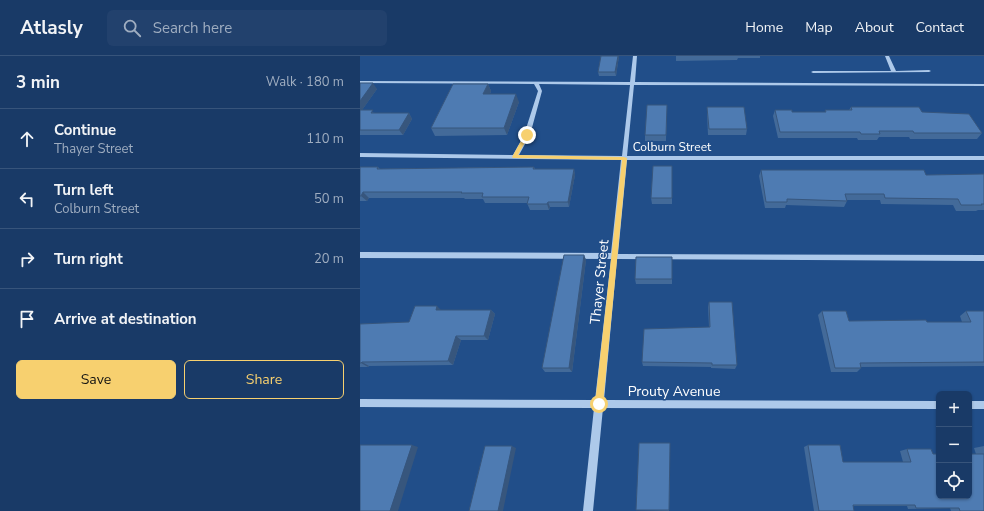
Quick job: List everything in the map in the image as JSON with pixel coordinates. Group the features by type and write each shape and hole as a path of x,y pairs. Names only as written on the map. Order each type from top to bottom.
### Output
{"street":[{"name":"Thayer Street","path":"588,511 635,56"},
{"path":"886,56 894,72"},
{"path":"813,72 929,71"},
{"path":"360,82 984,85"},
{"path":"514,157 527,135 540,91 536,83"},
{"name":"Colburn Street","path":"360,155 624,158 984,158"},
{"path":"360,255 984,258"},
{"name":"Prouty Avenue","path":"360,403 936,405"},
{"path":"972,405 984,405"}],"building":[{"path":"601,56 618,56 615,72 598,72"},
{"path":"360,83 373,83 360,101"},
{"path":"453,84 488,84 483,94 516,94 504,128 431,128"},
{"path":"647,105 667,105 666,135 645,135"},
{"path":"707,107 744,107 747,129 709,129"},
{"path":"851,107 919,107 922,112 969,114 982,133 914,133 913,131 879,131 880,134 861,134 860,132 780,132 775,110 792,110 792,112 826,112 825,110 852,110"},
{"path":"360,110 373,110 371,113 409,113 399,130 360,130"},
{"path":"653,166 672,166 672,198 651,198"},
{"path":"360,167 378,167 377,169 534,167 533,169 574,169 568,202 527,204 529,197 482,197 483,193 363,192 360,196"},
{"path":"761,170 924,170 926,175 984,174 984,204 961,205 958,199 885,198 884,194 845,194 847,201 787,199 787,202 766,202"},
{"path":"564,255 584,255 569,368 542,368"},
{"path":"636,257 672,257 672,279 635,279"},
{"path":"709,302 732,302 737,365 712,365 712,363 642,362 644,329 710,327"},
{"path":"415,306 437,306 436,310 491,310 484,336 456,336 448,361 360,363 360,324 409,322"},
{"path":"822,311 846,311 849,321 926,320 927,322 971,322 966,311 984,311 984,362 860,363 861,368 835,368"},
{"path":"639,443 670,443 669,510 636,510"},
{"path":"360,445 412,445 390,511 360,511"},
{"path":"808,445 840,445 843,462 911,462 907,449 931,449 933,454 936,454 936,499 972,499 972,454 984,454 984,511 960,511 959,508 916,508 915,505 853,505 854,511 819,511"},
{"path":"485,446 512,446 498,511 469,511"}],"route":[{"path":"527,135 514,157 624,158 599,404"}]}
